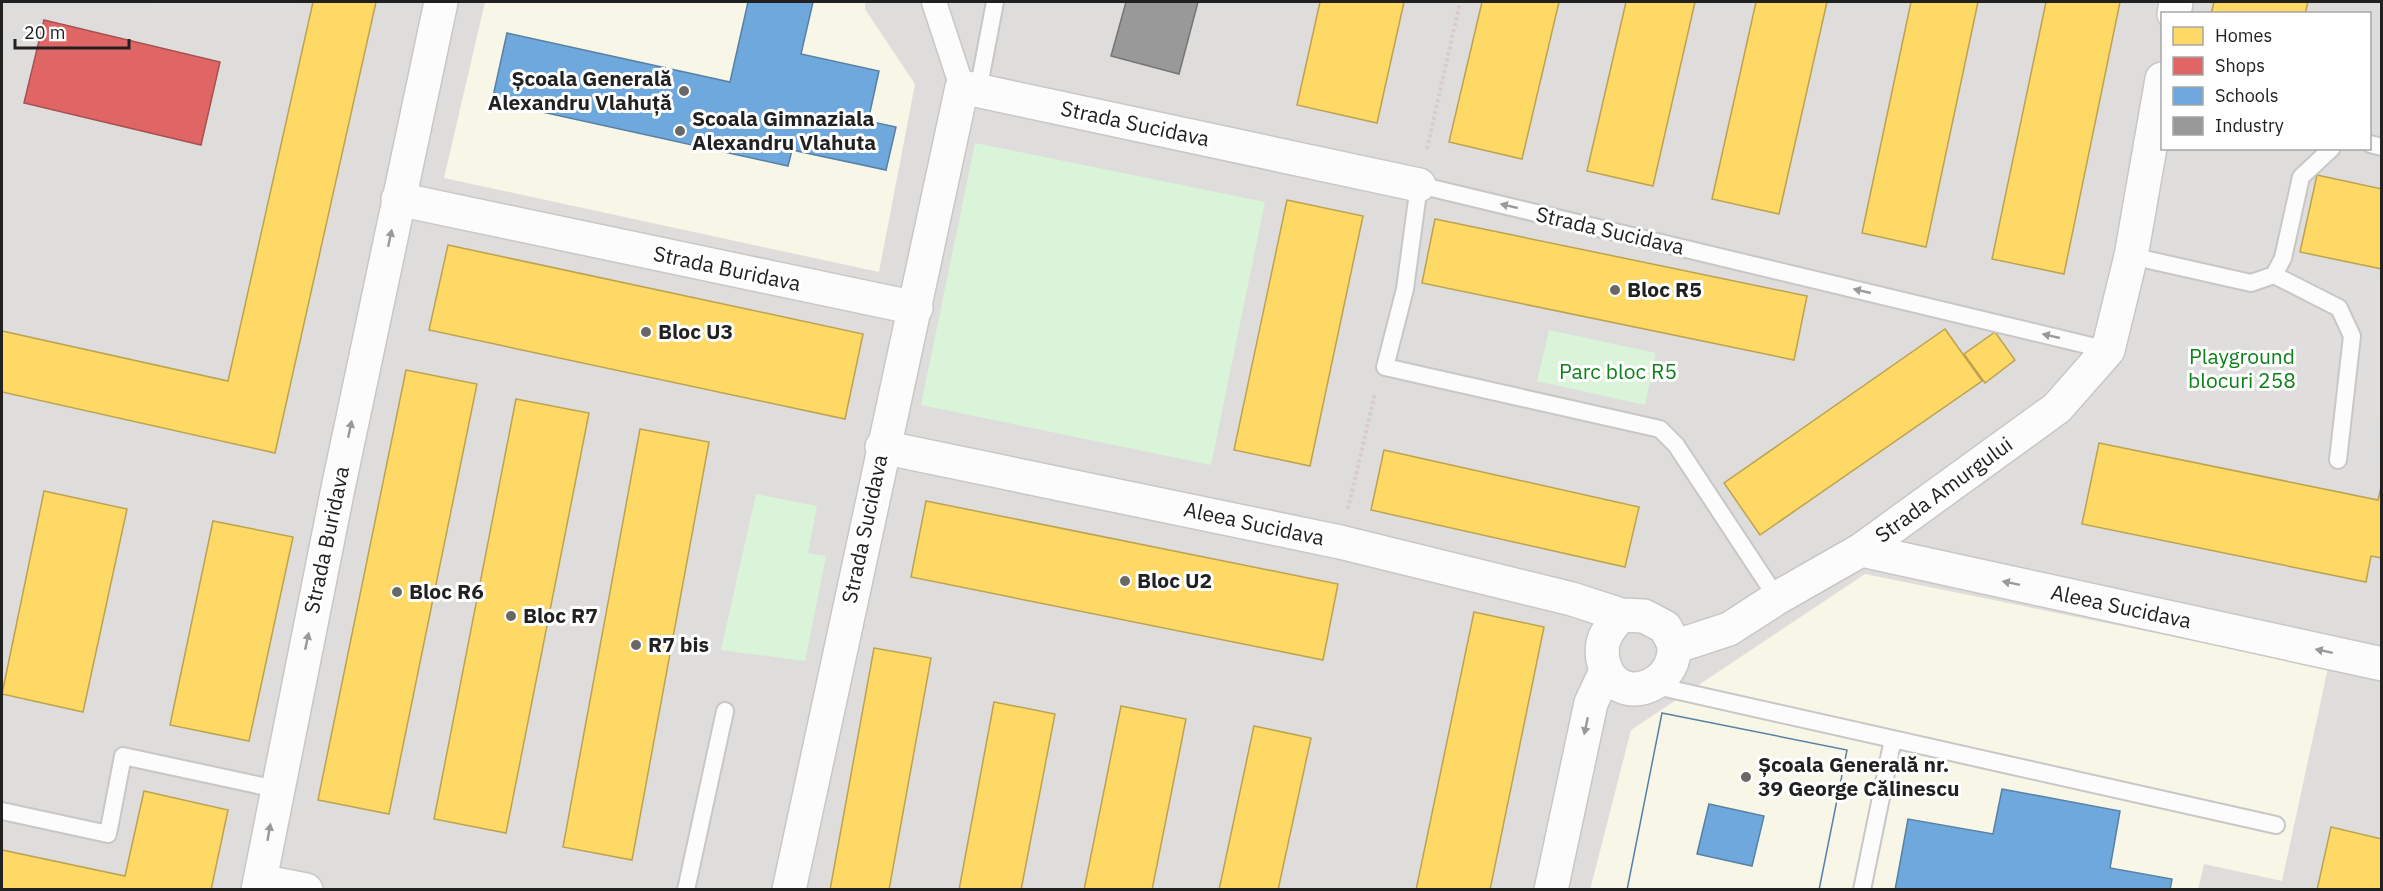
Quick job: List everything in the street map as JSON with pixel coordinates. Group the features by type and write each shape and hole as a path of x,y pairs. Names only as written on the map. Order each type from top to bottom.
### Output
{"street":[{"name":"Strada Buridava","path":"306,890 259,885 276,789 441,2"},
{"path":"934,2 970,89"},
{"name":"Strada Sucidava","path":"789,890 882,447 970,89 1419,185"},
{"name":"Strada Amurgului","path":"1674,647 1729,629 1777,598 1861,550 2057,408 2108,350 2131,256 2161,90"},
{"name":"Strada Buridava","path":"398,199 916,308"},
{"name":"Aleea Sucidava","path":"882,447 1340,542 1572,599 1621,615"},
{"name":"Aleea Sucidava","path":"1861,550 2382,664"},
{"path":"1621,615 1644,616 1665,627 1674,647 1668,671 1652,685 1631,690 1614,683 1606,671 1601,652 1606,630 1621,615"},
{"path":"1551,890 1591,703 1606,671"}],"lane":[{"path":"970,89 995,2"},
{"path":"2131,256 2251,283 2274,275 2283,258 2301,177 2330,150"},
{"path":"1419,185 1405,289 1385,367 1659,429 1676,445 1777,598"},
{"name":"Strada Sucidava","path":"1419,185 2108,350"},
{"path":"2274,275 2339,308 2352,336 2338,459"},
{"path":"1652,685 2276,825"},
{"path":"686,890 725,711"},
{"path":"1862,890 1893,739"},
{"path":"2,811 108,834 123,756 276,789"}],"path":[{"path":"1419,185 1460,2"},
{"path":"1340,542 1377,387 1385,367"}],"shaded area":[{"path":"2,2 2381,2 2381,889 2,889"},
{"path":"154,2 295,2 283,44 151,17"},
{"name":"Scoala Gimnaziala Alexandru Vlahuta","path":"485,2 865,2 865,9 915,84 879,272 444,178"},
{"path":"2161,158 2274,185 2260,255 2381,281 2381,405 2363,489 2101,430 1954,535 1926,496 2116,329"},
{"path":"1865,574 2328,668 2282,881 2204,864 2198,890 1590,890 1631,730"}],"green space":[{"path":"975,143 1265,202 1211,465 921,405"},
{"name":"Parc bloc R5","path":"1549,330 1656,353 1645,405 1537,381"},
{"path":"756,494 817,506 808,553 826,556 805,661 721,650"}],"building: Homes":[{"path":"313,2 376,2 275,453 2,392 2,331 228,381"},
{"path":"1320,2 1404,2 1377,123 1297,105"},
{"path":"1482,2 1559,2 1522,159 1449,142"},
{"path":"1626,2 1695,2 1653,186 1587,171"},
{"path":"1756,2 1827,2 1779,214 1712,199"},
{"path":"1911,2 1978,2 1926,247 1862,233"},
{"path":"2046,2 2120,2 2064,274 1992,259"},
{"path":"2214,2 2308,2 2306,12 2212,12"},
{"path":"2317,175 2382,189 2382,269 2300,252"},
{"path":"1287,200 1363,216 1310,466 1234,450"},
{"name":"Bloc R5","path":"1435,219 1807,296 1794,360 1422,283"},
{"name":"Bloc U3","path":"448,245 863,334 845,419 429,330"},
{"path":"1945,329 1982,381 1760,535 1724,483"},
{"path":"1995,332 2015,360 1985,383 1964,354"},
{"name":"Bloc R6","path":"406,370 477,384 389,814 318,800"},
{"name":"Bloc R7","path":"516,399 589,413 506,833 434,819"},
{"name":"R7 bis","path":"640,429 709,442 632,860 563,847"},
{"path":"2099,443 2378,500 2382,483 2382,558 2371,556 2366,582 2082,524"},
{"path":"1384,450 1639,507 1625,567 1371,510"},
{"path":"44,491 127,509 83,712 2,694"},
{"name":"Bloc U2","path":"926,501 1338,584 1323,660 911,577"},
{"path":"213,521 293,537 249,741 170,725"},
{"path":"1474,612 1544,627 1490,890 1416,890"},
{"path":"874,648 931,658 889,890 830,890"},
{"path":"994,702 1055,714 1021,890 959,890"},
{"path":"1121,706 1186,719 1152,890 1084,890"},
{"path":"1254,726 1311,738 1278,890 1219,890"},
{"path":"144,791 228,810 211,890 2,890 2,850 125,876"},
{"path":"2331,827 2382,839 2382,890 2317,890"}],"building: Shops":[{"path":"44,20 220,62 201,145 24,103"}],"building: Schools":[{"name":"Școala Generală Alexandru Vlahuță","path":"748,2 813,2 801,54 879,71 868,121 896,127 886,170 792,150 788,166 492,101 507,33 730,82"},
{"name":"Școala Generală nr. 39 George Călinescu","path":"1662,713 1847,750 1819,890 1627,890","holes":["1709,804 1764,816 1752,866 1697,854"]},
{"name":"Școala Generală nr. 39 George Călinescu","path":"1662,713 1847,750 1819,890 1627,890"},
{"path":"2002,789 2120,811 2110,868 2172,879 2170,890 1895,890 1908,819 1993,834"}],"building: Industry":[{"path":"1126,2 1198,2 1179,74 1111,56"}],"place":[{"name":"Școala Generală Alexandru Vlahuță","path":"684,91"},
{"name":"Scoala Gimnaziala Alexandru Vlahuta","path":"680,131"},
{"name":"Bloc R5","path":"1615,290"},
{"name":"Bloc U3","path":"646,332"},
{"name":"Bloc U2","path":"1125,581"},
{"name":"Bloc R6","path":"397,592"},
{"name":"Bloc R7","path":"511,616"},
{"name":"R7 bis","path":"636,645"},
{"name":"Școala Generală nr. 39 George Călinescu","path":"1746,777"}],"park label":[{"name":"Playground blocuri 258","path":"2242,369"}]}
